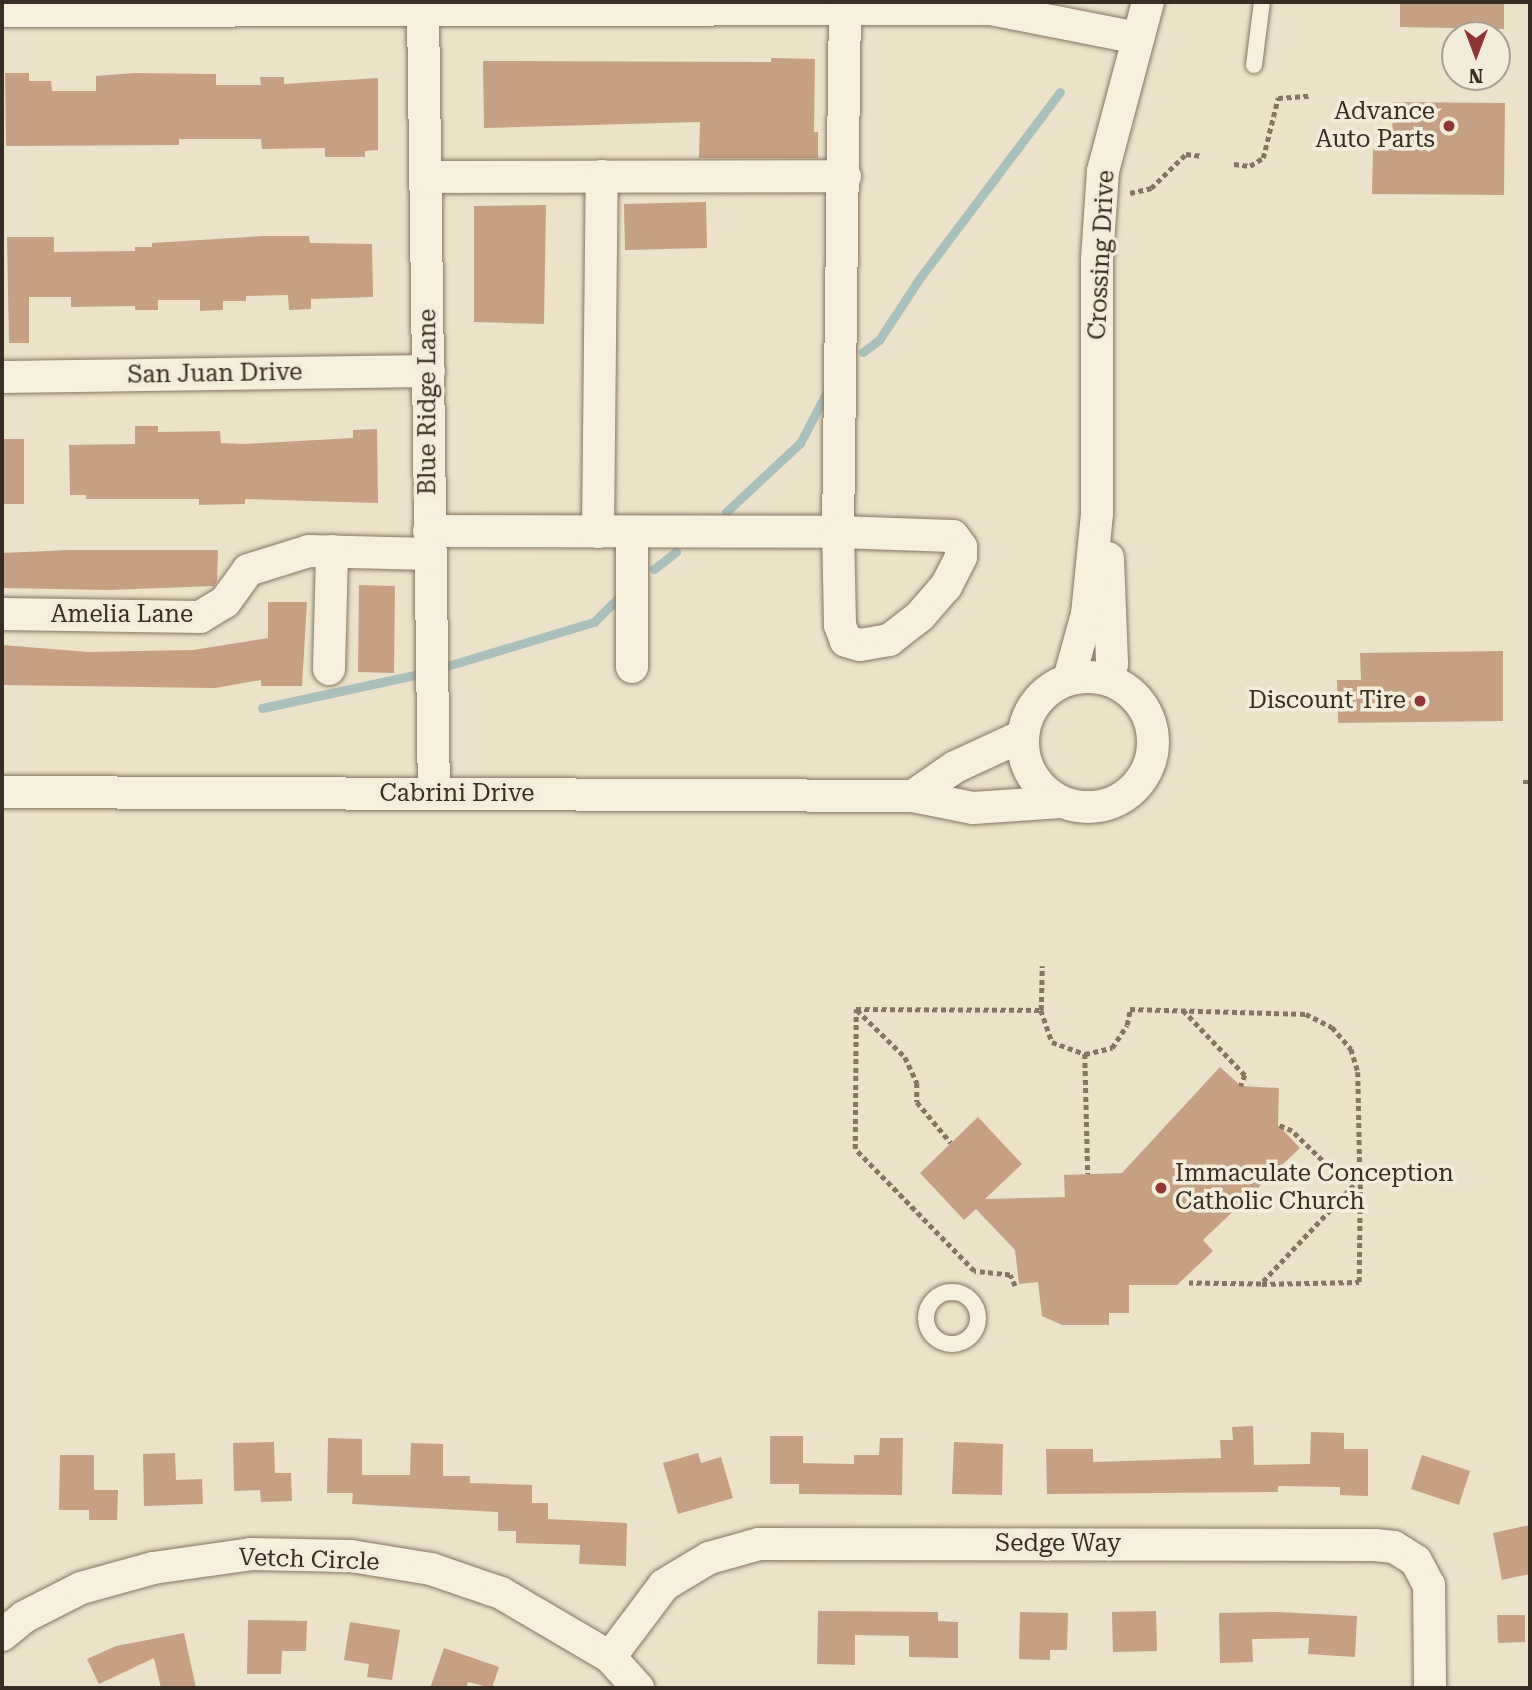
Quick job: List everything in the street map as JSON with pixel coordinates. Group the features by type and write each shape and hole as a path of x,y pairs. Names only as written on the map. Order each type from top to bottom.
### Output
{"street":[{"name":"Crossing Drive","path":"1069,679 1087,614 1097,513 1097,259 1103,172 1148,2"},
{"path":"838,532 845,176 845,7"},
{"path":"2,10 845,7 990,9 1138,38"},
{"name":"Blue Ridge Lane","path":"423,10 434,794"},
{"path":"598,532 602,176"},
{"path":"426,177 845,176"},
{"name":"San Juan Drive","path":"2,377 429,371"},
{"name":"Crossing Drive","path":"1097,513 1107,544 1112,664 1109,680"},
{"name":"Amelia Lane","path":"2,614 200,617 225,602 248,570 309,551 429,542 598,532 838,532 954,536 961,547 961,557 946,586 920,617 889,640 860,645 846,641 840,625 838,532"},
{"path":"632,532 632,667"},
{"path":"329,669 331,551"},
{"path":"1069,679 1109,680 1127,689 1146,712 1154,741 1151,761 1140,781 1114,801 1081,807 1061,802 1031,775 1023,736 1037,701 1069,679"},
{"path":"913,796 955,766 1023,736"},
{"name":"Cabrini Drive","path":"2,792 913,796 973,808 1061,802"},
{"name":"Sedge Way","path":"610,1657 664,1585 709,1558 759,1544 1375,1545 1394,1547 1416,1561 1429,1585 1430,1688"},
{"name":"Vetch Circle","path":"2,1635 24,1617 81,1588 153,1568 251,1554 351,1556 431,1569 501,1593 610,1657 638,1688"}],"lane":[{"path":"1254,65 1262,2"}],"path":[{"path":"1234,164 1250,166 1262,158 1278,98 1309,96"},
{"path":"1130,193 1151,188 1186,154 1203,156"},
{"path":"1523,782 1530,782"},
{"path":"1042,966 1041,1010 1052,1042 1085,1054 1112,1048 1128,1025 1130,1009 1306,1014 1332,1027 1351,1049 1357,1072 1359,1282 1189,1283"},
{"path":"856,1009 1041,1010"},
{"path":"856,1009 905,1057 917,1083 917,1102 951,1143"},
{"path":"856,1009 855,1149 974,1270 1010,1275 1015,1286"},
{"path":"1182,1009 1245,1075 1241,1086"},
{"path":"1085,1054 1088,1174"},
{"path":"1278,1125 1292,1131 1340,1178 1360,1179"},
{"path":"1261,1284 1360,1179"}],"building":[{"path":"1400,2 1504,2 1504,21 1441,21 1441,28 1400,27"},
{"path":"771,58 815,59 814,132 818,132 818,158 699,158 700,122 484,128 483,61 771,62"},
{"path":"5,73 29,73 29,81 51,81 52,91 96,91 96,76 134,73 216,74 216,85 261,85 260,77 284,77 284,84 378,78 378,150 365,151 365,157 325,157 325,148 262,149 261,139 179,139 179,145 6,146"},
{"name":"Advance Auto Parts","path":"1393,102 1505,103 1504,195 1372,194 1373,149 1392,149"},
{"path":"706,202 707,248 625,250 624,204"},
{"path":"546,205 544,324 474,322 474,206"},
{"path":"309,236 310,243 372,244 373,297 311,299 311,309 289,310 288,295 246,296 246,301 223,301 223,310 200,311 200,300 158,300 158,310 135,310 135,306 71,307 71,297 29,297 29,343 9,343 7,237 54,237 54,252 135,251 135,247 152,247 152,243"},
{"path":"135,426 158,426 158,432 220,431 221,443 244,444 353,438 353,430 377,429 378,503 245,499 245,504 199,505 199,499 86,499 86,495 70,495 69,445 135,444"},
{"path":"2,439 24,439 24,504 2,504"},
{"path":"218,550 217,581 214,586 109,590 2,588 2,553"},
{"path":"359,585 395,586 394,673 358,672"},
{"path":"268,602 307,602 302,686 261,686 261,680 215,688 2,685 2,645 88,652 193,650 268,638"},
{"name":"Discount Tire","path":"1503,651 1503,721 1338,723 1337,680 1361,680 1360,653"},
{"name":"Immaculate Conception Catholic Church","path":"1220,1067 1241,1086 1279,1088 1278,1125 1300,1148 1203,1240 1213,1251 1177,1285 1129,1285 1129,1313 1109,1313 1109,1325 1062,1325 1042,1316 1038,1282 1019,1284 1015,1250 976,1209 964,1220 920,1173 978,1117 1022,1164 985,1199 1065,1197 1064,1175 1122,1173"},
{"path":"1253,1426 1254,1465 1310,1464 1311,1432 1344,1433 1344,1449 1368,1449 1368,1496 1340,1495 1340,1487 1278,1486 1278,1492 1047,1494 1046,1449 1093,1449 1093,1462 1221,1458 1220,1440 1233,1440 1232,1427"},
{"path":"770,1436 803,1436 803,1463 854,1464 854,1455 879,1455 880,1438 903,1438 902,1495 799,1494 799,1484 770,1484"},
{"path":"328,1438 362,1439 362,1475 410,1475 411,1443 443,1444 443,1476 470,1476 470,1483 532,1485 532,1503 548,1503 548,1519 627,1523 626,1566 579,1564 580,1545 516,1543 516,1531 498,1531 498,1512 352,1504 353,1493 327,1493"},
{"path":"274,1442 275,1473 291,1473 292,1501 261,1502 260,1490 234,1491 233,1443"},
{"path":"954,1442 1003,1444 1002,1495 952,1494"},
{"path":"175,1453 176,1480 202,1479 203,1504 144,1506 143,1454"},
{"path":"698,1453 701,1463 721,1457 733,1498 678,1514 663,1463"},
{"path":"60,1455 94,1455 94,1490 118,1490 117,1520 89,1520 89,1510 59,1510"},
{"path":"1422,1455 1470,1471 1459,1505 1411,1489"},
{"path":"1530,1525 1530,1574 1502,1580 1493,1533"},
{"path":"818,1611 938,1612 938,1621 958,1622 958,1658 909,1657 909,1636 855,1635 855,1665 817,1664"},
{"path":"1156,1611 1157,1651 1113,1652 1112,1612"},
{"path":"1020,1612 1068,1613 1067,1650 1050,1650 1050,1660 1019,1659"},
{"path":"1278,1612 1357,1616 1355,1657 1308,1654 1309,1638 1252,1639 1253,1662 1220,1663 1219,1613"},
{"path":"1497,1615 1525,1615 1525,1642 1498,1643"},
{"path":"248,1620 307,1621 306,1651 282,1651 281,1674 247,1674"},
{"path":"350,1622 400,1630 392,1680 367,1677 369,1664 344,1660"},
{"path":"184,1633 196,1688 161,1688 154,1658 99,1684 87,1659 116,1646"},
{"path":"444,1648 499,1667 492,1688 468,1682 466,1688 430,1688"}],"waterway":[{"path":"863,352 879,340 919,279 1060,92"},
{"path":"726,512 800,443 829,388"},
{"path":"654,569 676,552"},
{"path":"447,666 594,622 621,595"},
{"path":"262,708 419,674"}],"place":[{"name":"Advance Auto Parts","path":"1449,126"},
{"name":"Discount Tire","path":"1420,701"},
{"name":"Immaculate Conception Catholic Church","path":"1161,1188"}]}
